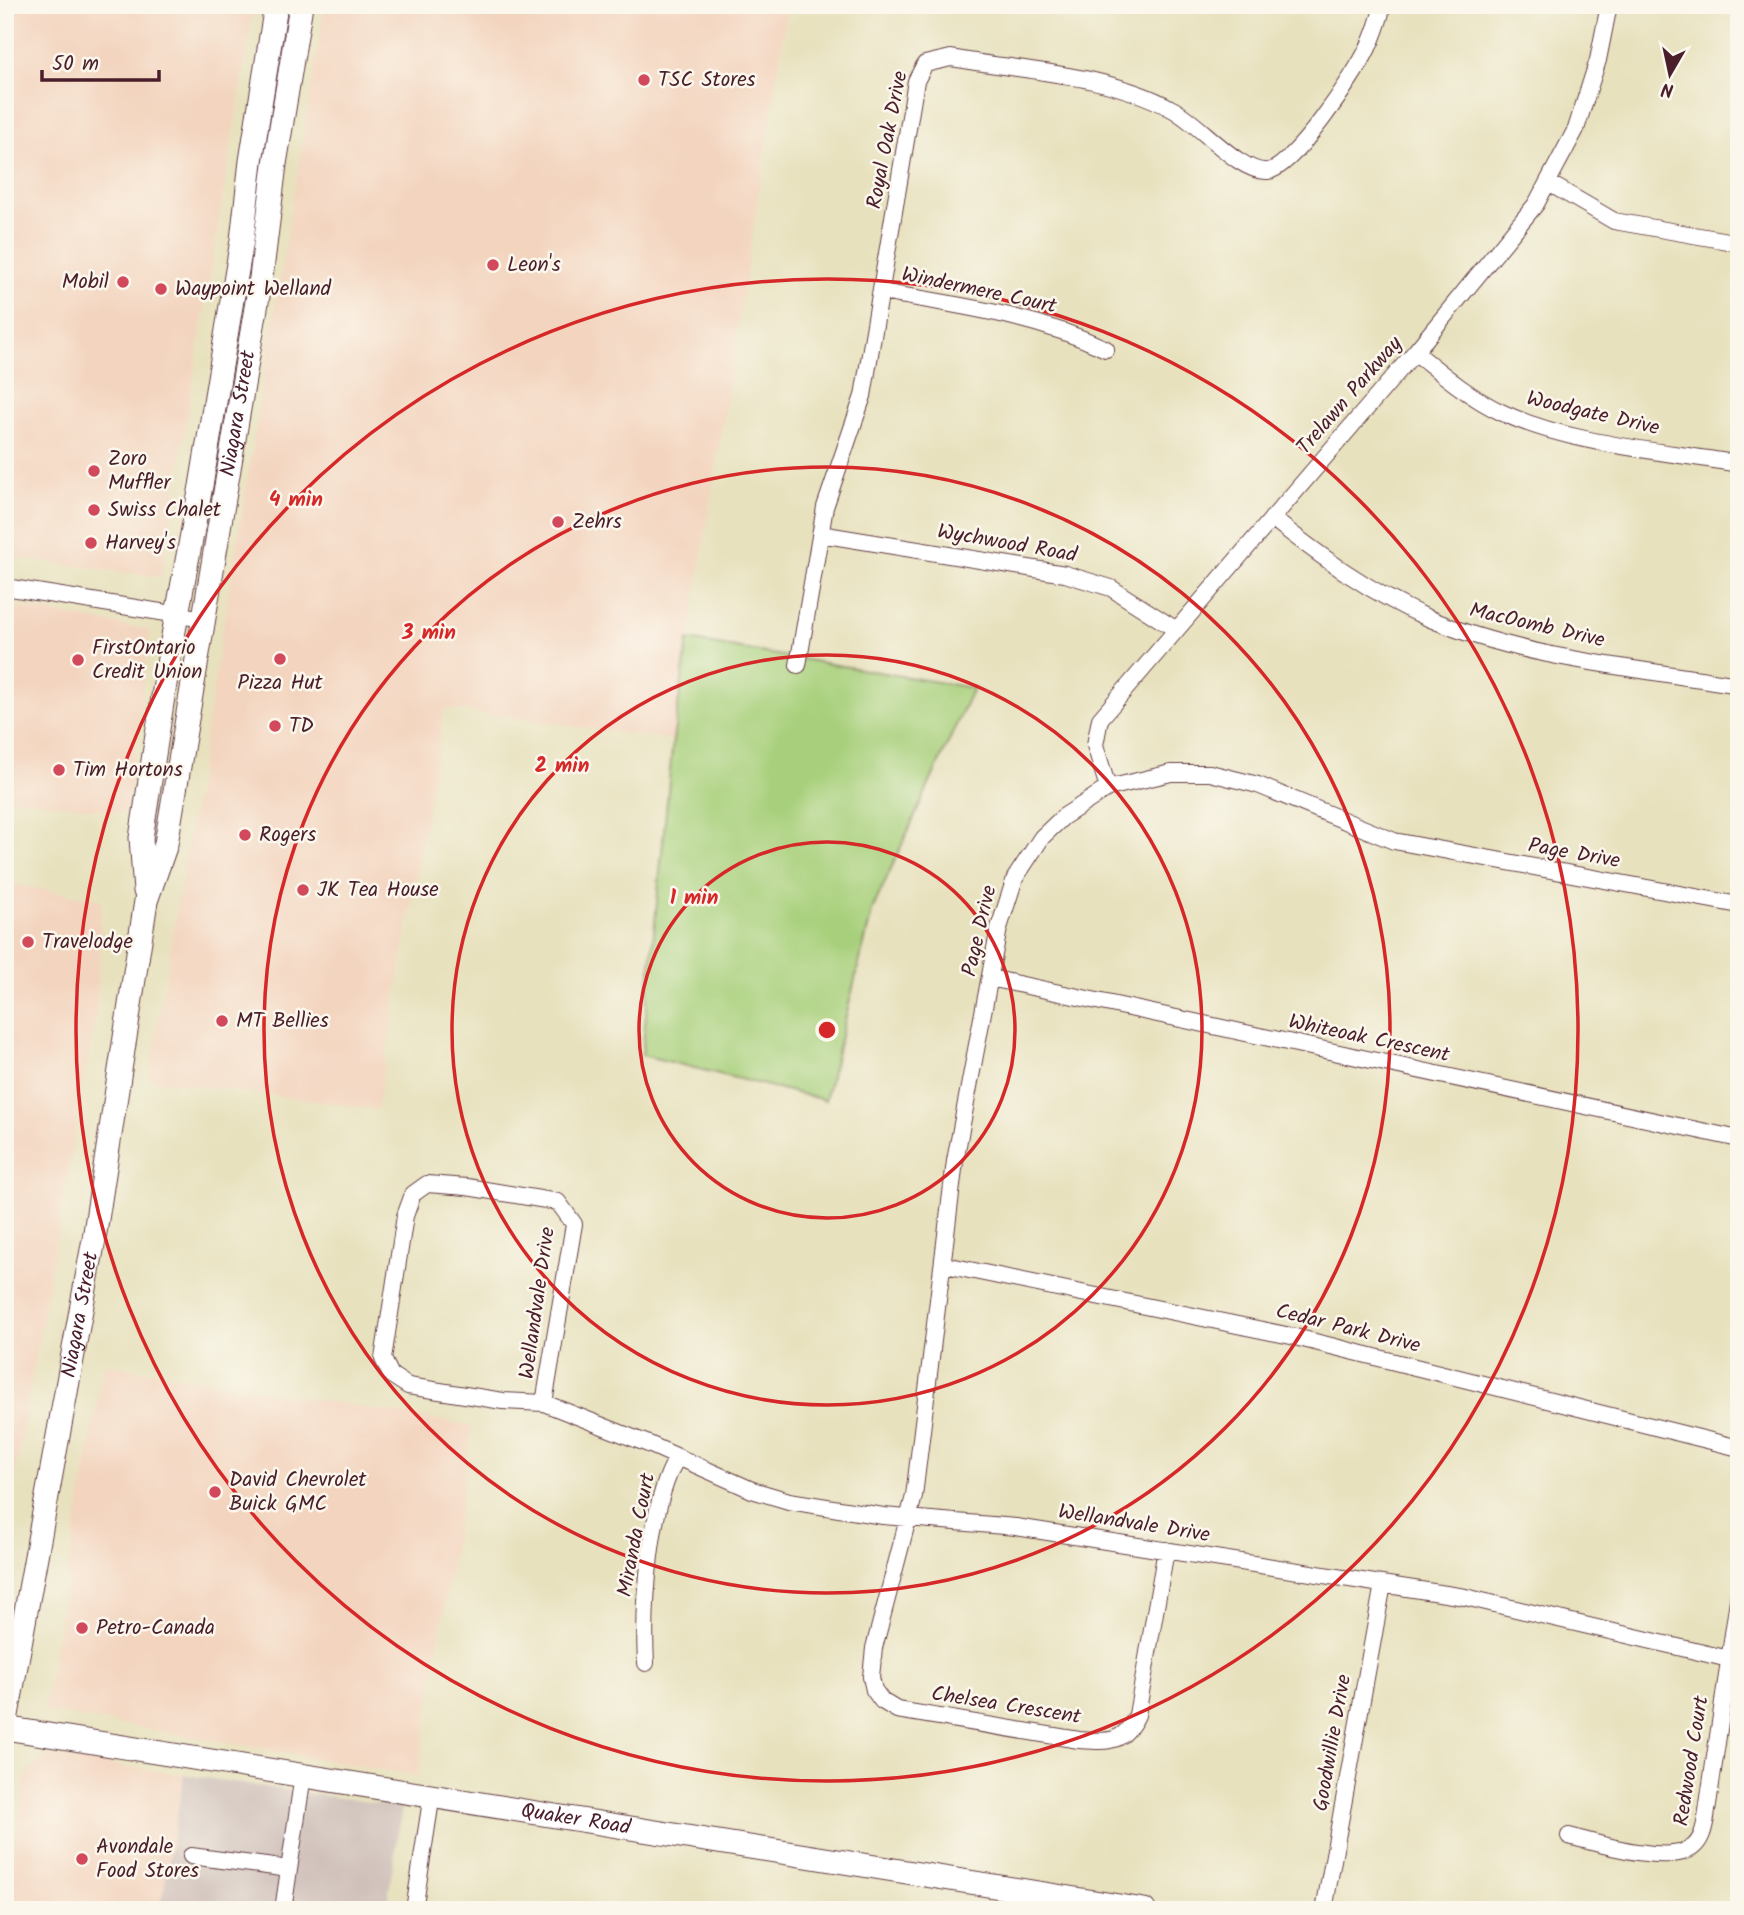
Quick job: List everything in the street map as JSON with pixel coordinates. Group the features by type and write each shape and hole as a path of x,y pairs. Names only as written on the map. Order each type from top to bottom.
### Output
{"main road":[{"name":"Niagara Street","path":"146,901 141,838 242,240 252,149 276,5"},
{"name":"Niagara Street","path":"5,1727 92,1252 146,901 166,844 261,278 275,164 301,5"},
{"name":"Quaker Road","path":"5,1727 1144,1910"}],"street":[{"name":"Royal Oak Drive","path":"798,665 825,507 863,396 916,81 925,64 951,58 1123,87 1173,109 1252,168 1269,171 1279,169 1294,153 1346,88 1375,34 1383,5"},
{"name":"Trelawn Parkway","path":"1108,788 1095,745 1100,719 1415,352 1536,204 1549,183 1583,108 1598,60 1609,5"},
{"path":"1549,183 1614,221 1739,243"},
{"name":"Windermere Court","path":"881,292 992,310 1070,332 1106,349"},
{"name":"Woodgate Drive","path":"1415,352 1478,398 1521,421 1588,438 1739,464"},
{"name":"MacOomb Drive","path":"1272,518 1363,584 1415,612 1454,628 1524,649 1739,685"},
{"name":"Wychwood Road","path":"820,534 1076,577 1111,588 1175,629"},
{"path":"5,587 204,619"},
{"name":"Page Drive","path":"908,1519 914,1496 945,1265 955,1161 1003,910 1024,863 1042,837 1063,817 1108,788 1171,773 1226,776 1258,785 1394,841 1739,905"},
{"name":"Whiteoak Crescent","path":"990,978 1739,1139"},
{"name":"Wellandvale Drive","path":"544,1403 574,1224 558,1202 467,1187 427,1184 413,1194 405,1216 383,1359 391,1376 408,1385 503,1401 544,1403 780,1499 908,1519 1016,1527 1506,1604 1729,1659"},
{"name":"Cedar Park Drive","path":"945,1265 1291,1336 1739,1448"},
{"name":"Miranda Court","path":"646,1663 644,1597 666,1476 677,1458"},
{"name":"Chelsea Crescent","path":"908,1519 874,1648 871,1677 877,1696 897,1710 1079,1740 1107,1742 1118,1738 1129,1731 1138,1715 1166,1550"},
{"name":"Goodwillie Drive","path":"1324,1910 1383,1584"},
{"name":"Redwood Court","path":"1569,1836 1661,1855 1677,1854 1695,1846 1706,1818 1739,1593"},
{"path":"284,1910 303,1775"},
{"path":"414,1910 432,1794"},
{"path":"191,1856 289,1869"}],"shaded area":[{"path":"5,5 254,5 161,577 5,557"},
{"path":"325,5 788,5 673,740 444,708 377,1109 149,1079"},
{"path":"5,604 150,630 127,813 5,797"},
{"path":"5,883 102,900 96,1011 5,1530"},
{"path":"104,1364 472,1426 418,1776 44,1711"},
{"path":"46,1755 184,1775 160,1910 5,1910 25,1776"},
{"path":"184,1775 402,1807 386,1910 160,1910"}],"green space":[{"path":"688,640 973,688 873,908 825,1100 642,1055 673,740"}],"place":[{"name":"TSC Stores","path":"644,80"},
{"name":"Leon's","path":"493,265"},
{"name":"Mobil","path":"123,282"},
{"name":"Waypoint Welland","path":"161,289"},
{"name":"Zoro Muffler","path":"94,471"},
{"name":"Swiss Chalet","path":"94,510"},
{"name":"Zehrs","path":"558,522"},
{"name":"Harvey's","path":"91,543"},
{"name":"Pizza Hut","path":"280,659"},
{"name":"FirstOntario Credit Union","path":"78,660"},
{"name":"TD","path":"275,726"},
{"name":"Tim Hortons","path":"59,770"},
{"name":"Rogers","path":"245,835"},
{"name":"JK Tea House","path":"303,890"},
{"name":"Travelodge","path":"28,942"},
{"name":"MT Bellies","path":"222,1021"},
{"name":"David Chevrolet Buick GMC","path":"215,1492"},
{"name":"Petro-Canada","path":"82,1628"},
{"name":"Avondale Food Stores","path":"82,1859"}]}
